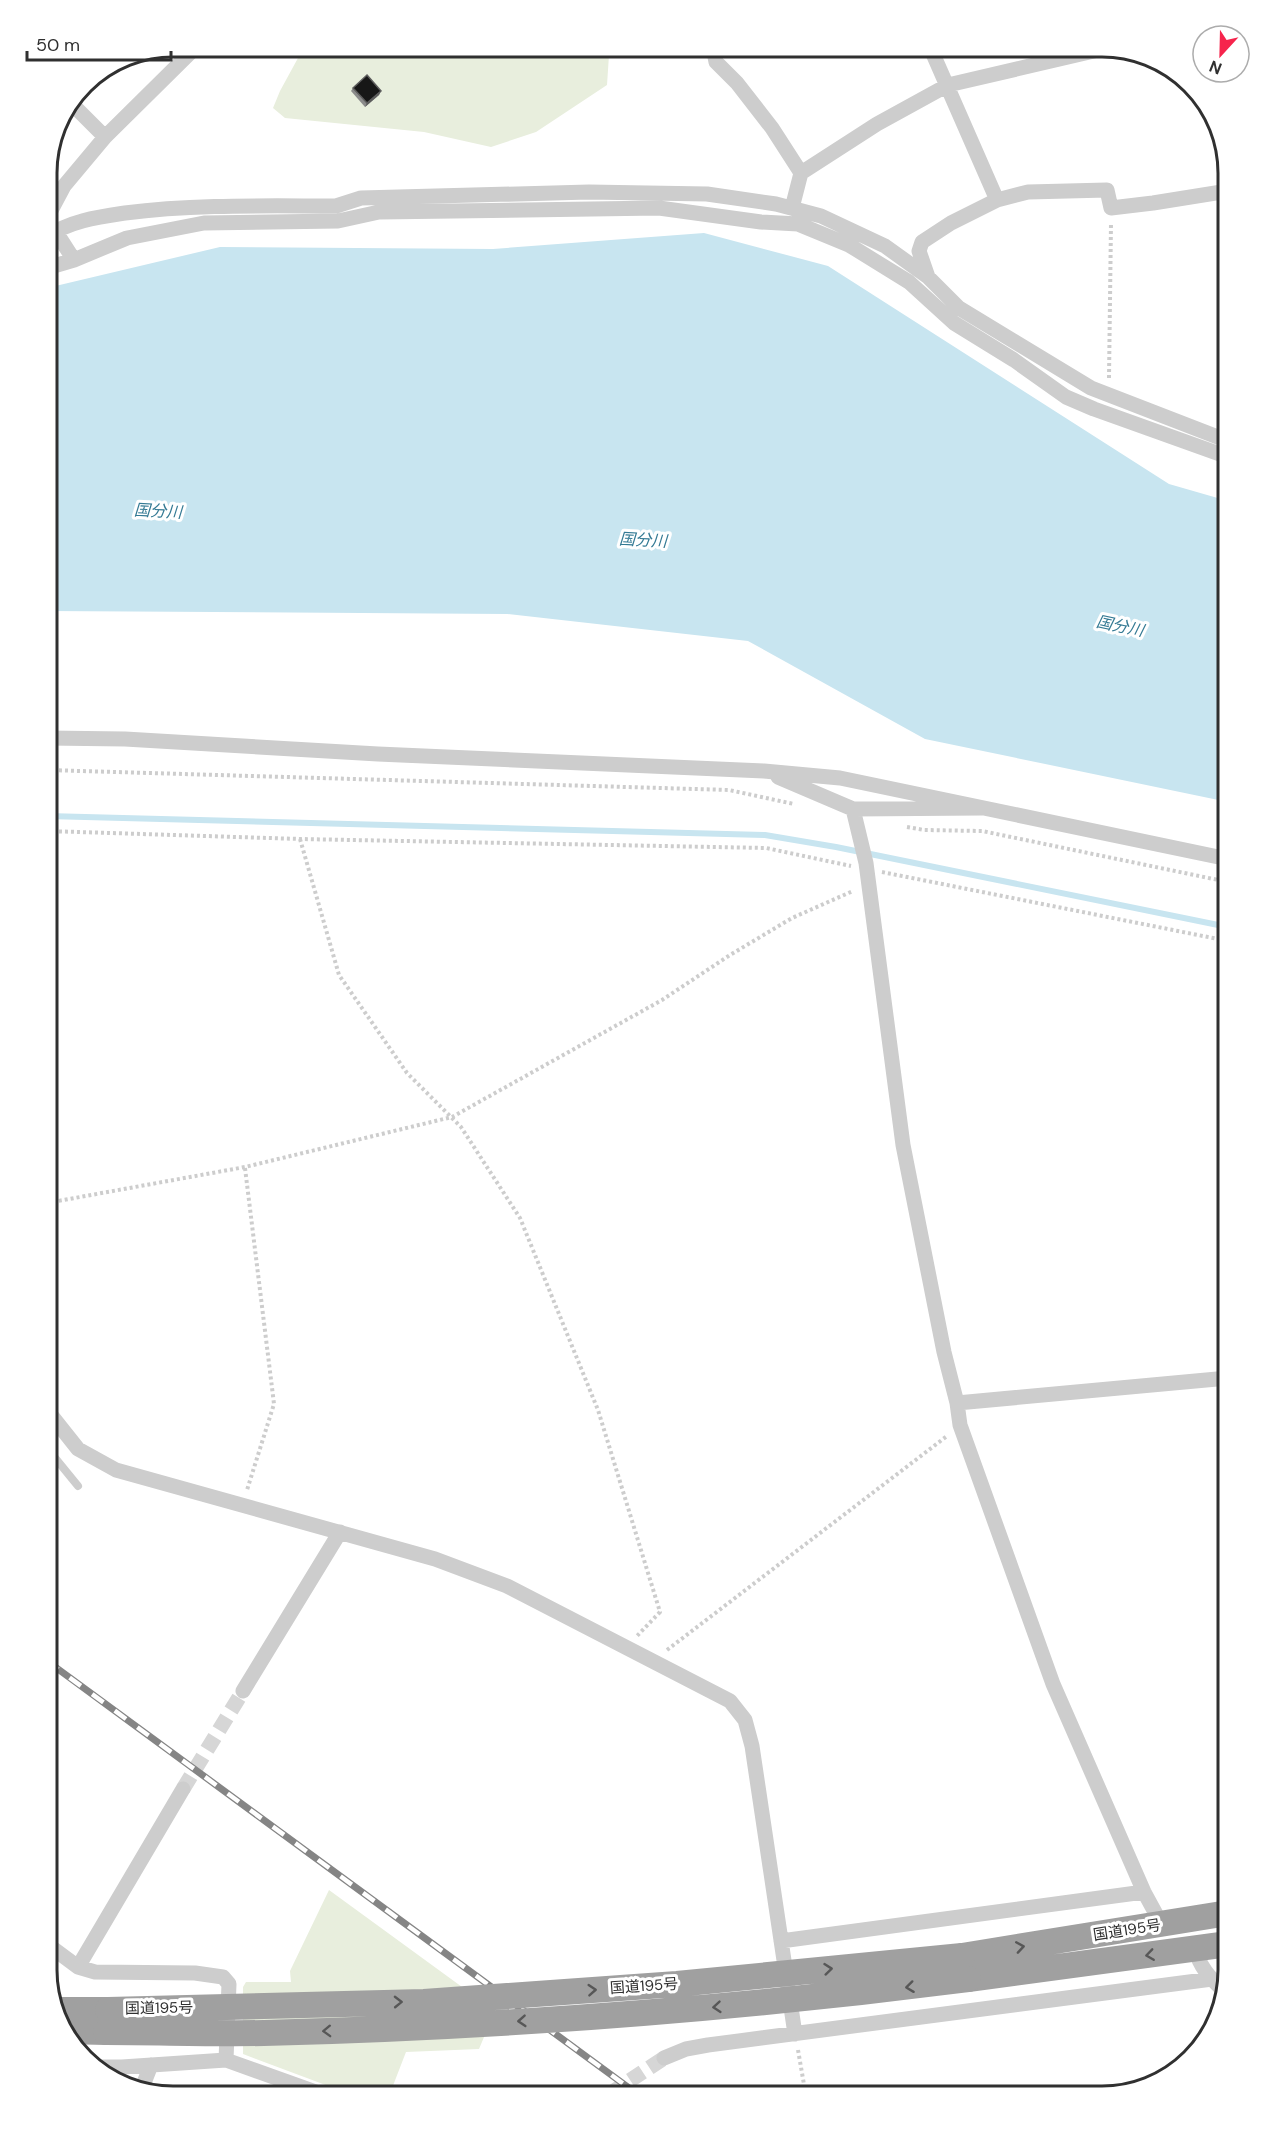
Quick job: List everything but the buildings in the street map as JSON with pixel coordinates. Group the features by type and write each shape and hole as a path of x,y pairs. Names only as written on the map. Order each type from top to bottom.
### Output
{"highway":[{"name":"国道195号","path":"965,1968 1218,1915"},
{"name":"国道195号","path":"74,2029 107,2021 965,1968 1218,1946"},
{"name":"国道195号","path":"65,2012 107,2021"}],"street":[{"path":"57,199 64,186 105,137 185,57"},
{"path":"715,57 716,63 737,83 772,128 801,173"},
{"path":"935,57 997,200"},
{"path":"792,208 801,173 877,124 948,85 1068,57"},
{"path":"77,109 105,137"},
{"path":"928,278 918,250 922,242 951,223 997,200 1028,192 1107,190 1111,208 1218,193"},
{"path":"57,231 89,218 168,207 336,206 361,198 589,192 695,194 753,201 821,216 885,246 928,278 959,308 1091,388 1218,437"},
{"path":"57,265 126,238 204,223 338,221 379,212 659,208 761,222 798,224 849,245 909,282 954,323 1014,360 1066,397 1094,410 1218,453"},
{"path":"57,241 74,260"},
{"path":"57,738 125,739 378,754 764,771 840,778 1218,857"},
{"path":"764,771 853,809 982,808"},
{"path":"853,809 867,872 903,1145 960,1425 1053,1684 1144,1892 1162,1925"},
{"path":"957,1404 1218,1379"},
{"path":"57,1423 78,1449 116,1470 435,1559 507,1586 730,1701 745,1720 752,1746 795,2034"},
{"path":"243,1691 340,1532"},
{"path":"78,1967 183,1789"},
{"path":"781,1941 1144,1892"},
{"path":"1195,1949 1199,1961 1217,1984"},
{"path":"57,1952 78,1967 95,1972 195,1973 223,1977 229,1984 226,2060"},
{"path":"664,2058 686,2049 795,2034 1217,1984"},
{"path":"110,2066 226,2060 299,2086"},
{"path":"144,2082 151,2065"}],"lane":[{"path":"57,1461 78,1486"}],"path":[{"path":"1108,395 1111,208"},
{"path":"57,770 729,790 801,806"},
{"path":"901,826 924,830 982,831 1218,880"},
{"path":"57,831 300,839 766,848 867,872 1218,939"},
{"path":"300,839 339,975 406,1073 461,1127 520,1218 598,1410 660,1612 627,1648"},
{"path":"57,1201 245,1167 452,1117 662,1000 867,872"},
{"path":"243,1505 274,1404 245,1167"},
{"path":"652,1661 960,1425"},
{"path":"795,2034 804,2086"}],"green space":[{"path":"299,57 609,57 607,85 536,132 491,147 424,132 285,118 273,108"},
{"path":"329,1890 495,2011 479,2049 406,2052 393,2086 328,2086 243,2054 243,1987 246,1982 291,1982 290,1971"}],"water":[{"name":"国分川","path":"704,233 828,266 1169,484 1218,498 1218,800 925,739 748,641 507,614 57,611 57,286 220,247 493,249"}],"waterway":[{"path":"57,816 765,835 836,847 1218,925"}],"tunnel":[{"path":"183,1789 243,1691"},
{"path":"622,2086 664,2058"}],"railway":[{"path":"57,1668 626,2086"}]}
